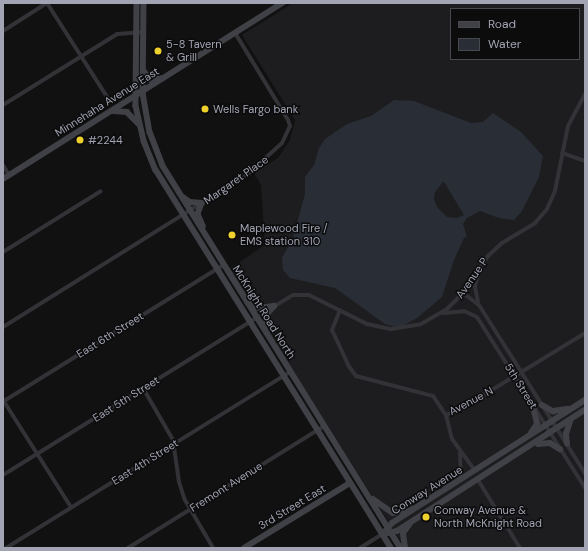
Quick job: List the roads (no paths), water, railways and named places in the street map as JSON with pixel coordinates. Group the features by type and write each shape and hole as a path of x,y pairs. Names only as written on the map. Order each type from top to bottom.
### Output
{"main road":[{"name":"McKnight Road North","path":"137,3 136,97 140,125 156,170 182,216 391,548"},
{"name":"McKnight Road North","path":"144,3 143,93 156,151 178,193 401,548"},
{"name":"Minnehaha Avenue East","path":"3,179 143,93 283,3"},
{"path":"143,70 151,80 167,77"},
{"path":"113,111 127,112 140,125"},
{"path":"178,193 190,202 202,203 198,214 208,240"},
{"path":"247,303 258,308 274,306"},
{"path":"267,334 265,319 274,306"},
{"name":"Conway Avenue","path":"390,530 429,501 585,400"},
{"path":"542,405 559,412 572,408"},
{"path":"528,438 537,424 533,406"},
{"name":"Conway Avenue","path":"382,534 410,523 551,434 585,410"},
{"path":"567,444 566,429 572,419"},
{"path":"530,447 544,442 560,449"},
{"path":"432,509 434,503 471,480 470,475"},
{"name":"3rd Street East","path":"244,548 350,483"},
{"path":"366,492 393,514 401,513 429,501"},
{"path":"405,548 403,533 410,523"}],"street":[{"path":"3,31 47,3 109,100"},
{"path":"240,42 242,29"},
{"path":"3,105 120,33 144,32"},
{"name":"Margaret Place","path":"3,327 190,211 262,164 282,142 290,126 285,114 235,33"},
{"name":"Avenue P","path":"257,318 287,298 301,294 315,296 367,324 391,329 414,326 441,314 463,293 494,249 535,223 547,209 555,191 568,126 585,94"},
{"path":"562,153 585,161"},
{"path":"3,165 10,175"},
{"path":"3,252 101,191"},
{"path":"479,304 474,286 482,264"},
{"name":"East 6th Street","path":"3,400 223,265"},
{"name":"5th Street","path":"463,293 479,304 585,473"},
{"name":"Avenue N","path":"340,310 332,330 348,365 356,376 433,396 446,416 585,333"},
{"name":"5th Street","path":"441,314 464,311 477,317 560,449 584,483 585,488"},
{"name":"East 5th Street","path":"3,475 257,318"},
{"name":"East 4th Street","path":"6,548 290,372"},
{"path":"143,388 174,444 179,482 190,510 213,548"},
{"path":"3,400 71,507"},
{"path":"446,416 449,432 460,453 475,471"},
{"name":"Fremont Avenue","path":"128,548 324,426"},
{"path":"460,453 461,480"},
{"path":"478,480 520,548"},
{"path":"360,548 382,534"}],"water":[{"path":"394,100 414,101 471,123 483,122 493,113 521,132 543,156 539,177 522,211 514,220 499,218 480,211 467,218 463,224 467,237 464,238 454,260 442,297 417,318 399,328 385,324 335,288 290,278 283,270 282,258 293,238 305,194 305,177 314,165 319,148 325,139 347,124 371,116","holes":["444,182 464,215 457,218 447,217 437,207 434,199 435,192"]}],"place":[{"name":"5-8 Tavern & Grill","path":"158,51"},
{"name":"Wells Fargo bank","path":"205,109"},
{"name":"#2244","path":"80,140"},
{"name":"Maplewood Fire / EMS station 310","path":"232,235"},
{"name":"Conway Avenue & North McKnight Road","path":"426,517"}]}
